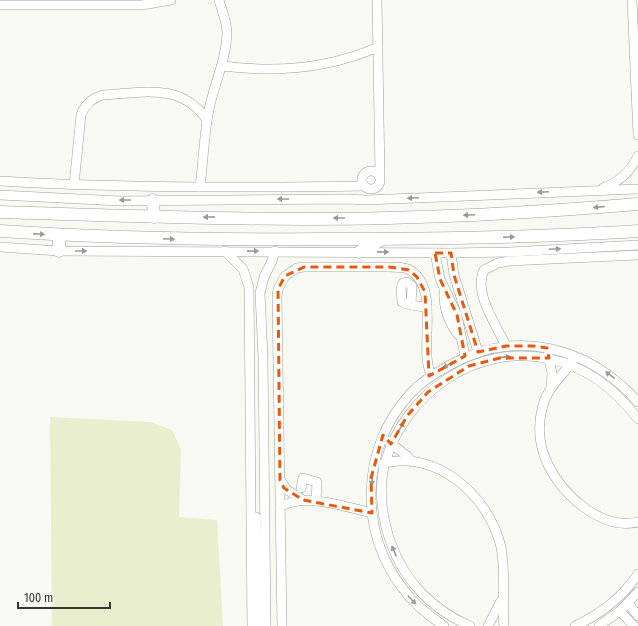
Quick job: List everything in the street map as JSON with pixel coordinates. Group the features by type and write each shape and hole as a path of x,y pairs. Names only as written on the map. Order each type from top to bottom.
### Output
{"main road":[{"path":"153,200 154,216"},
{"path":"0,212 154,216 389,218 563,210 638,204"},
{"path":"0,231 201,246 382,239 525,237 638,231"},
{"path":"59,235 59,251"},
{"path":"359,252 382,239"}],"street":[{"path":"0,5 142,5 170,0"},
{"path":"200,187 207,120 214,89 222,66 226,33 219,0"},
{"path":"0,181 74,185 200,187 364,186 371,189 376,188 380,183 377,0"},
{"path":"632,0 638,135"},
{"path":"222,66 264,70 306,68 347,59 378,47"},
{"path":"74,185 81,115 86,105 93,98 103,95 170,93 195,105 207,120"},
{"path":"600,190 621,178 638,156"},
{"path":"364,186 362,177 366,172 372,170 380,176"},
{"path":"0,195 153,200 366,200 638,189"},
{"path":"0,247 59,251 201,246 225,252 275,251 451,253 510,252 638,245"},
{"path":"234,251 250,275 252,287 259,626"},
{"path":"266,626 263,358 260,293 264,277 275,251"},
{"path":"225,252 243,269 248,287 252,626"},
{"path":"435,253 440,279 444,289 443,301 451,323 462,339 465,356"},
{"path":"451,253 454,276 478,352"},
{"path":"506,346 481,297 481,277 488,268 498,263 509,261 638,255"},
{"path":"282,626 278,289 285,276 297,268 304,267 402,267 417,277 425,292 427,307 427,360 431,375"},
{"path":"440,279 454,276"},
{"path":"412,304 427,307"},
{"path":"444,626 416,605 393,576 378,542 372,513 370,492 374,464 383,435 402,403 431,375 465,356 506,346 547,348 576,356 598,367 613,377 638,402"},
{"path":"547,348 552,373 551,387"},
{"path":"470,626 453,618 424,596 412,583 399,563 388,535 382,500 385,464 392,444 407,416 417,403 428,392 454,373 474,365 500,358 516,356 549,358 570,365 602,382 615,392 638,419"},
{"path":"576,356 551,387 546,395 542,407 540,433 545,459 552,473 567,492 589,510 610,521 636,525"},
{"path":"383,435 408,456 412,462"},
{"path":"374,464 412,462 439,470 464,484 483,507 490,519 500,547 504,576 502,598 504,626"},
{"path":"302,488 303,478 317,482 316,501"},
{"path":"280,480 286,490 303,500"},
{"path":"280,507 290,502 303,500 316,501 372,513"},
{"path":"576,626 606,609 619,597 638,574"},
{"path":"599,626 620,611 638,592"},
{"path":"488,626 502,598"},
{"path":"628,603 638,616"},
{"path":"620,611 632,625"}],"highlighted area":[{"path":"435,253 451,253 454,275 478,352 506,346 533,346 547,348 549,358 500,358 469,366 428,392 407,416 391,444 383,435 371,478 372,513 303,500 284,488 280,480 278,289 285,276 304,267 389,267 409,270 417,277 425,292 429,376 465,356 457,315 440,279"}],"green space":[{"path":"50,417 151,422 172,430 181,449 179,517 217,520 223,626 52,626"}]}
